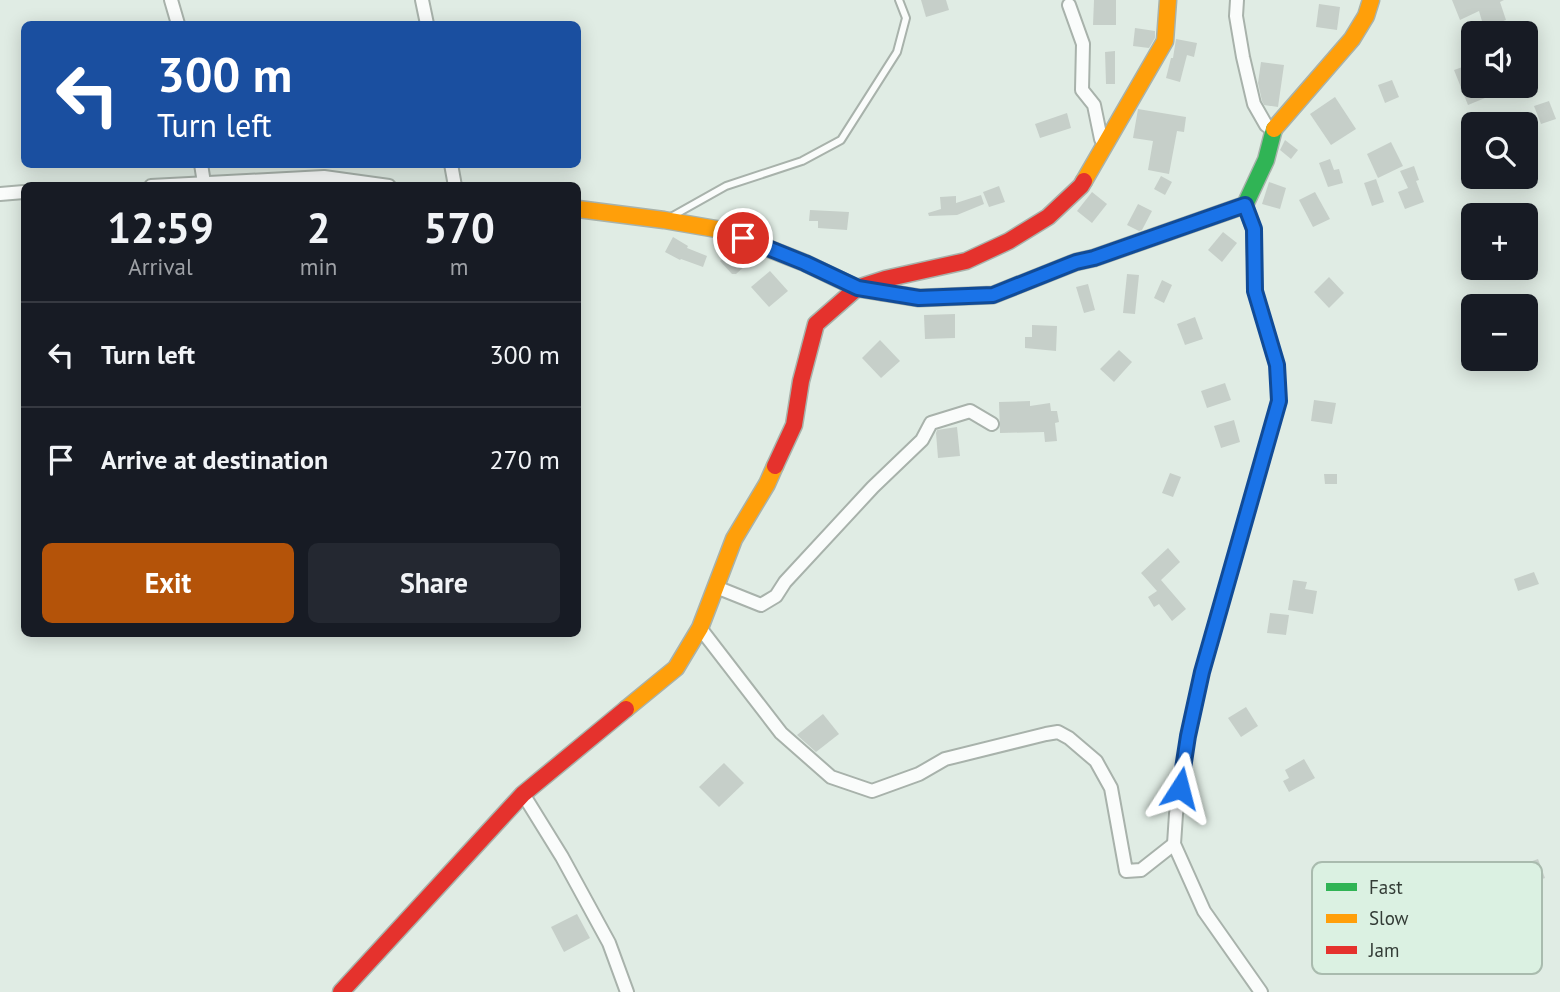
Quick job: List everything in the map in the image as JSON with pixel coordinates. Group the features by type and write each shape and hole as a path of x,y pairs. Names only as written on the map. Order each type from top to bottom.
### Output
{"street":[{"path":"171,0 177,21"},
{"path":"422,0 426,21"},
{"path":"341,992 523,794 676,668 700,628 734,539 767,484 794,425 801,381 816,324 858,288 885,279 966,261 1009,241 1048,217 1081,186 1165,41 1168,0"},
{"path":"1237,0 1236,16 1254,104 1266,125 1273,130"},
{"path":"581,209 722,230 805,263 858,288 919,298 993,295 1076,262 1245,205 1260,175 1273,130 1352,39 1366,16 1371,0"},
{"path":"1069,5 1083,44 1082,90 1094,105 1101,139 1105,145"},
{"path":"214,182 322,171 371,182"},
{"path":"0,194 21,192"},
{"path":"1245,205 1254,229 1255,291 1277,365 1279,401 1202,672 1186,749 1174,844 1204,911 1261,992"},
{"path":"716,587 761,605 769,601 873,487 922,440 932,423 970,411 992,424"},
{"path":"700,628 781,733 831,777 872,791 919,774 946,759 1046,733 1058,733 1069,738 1096,761 1111,788 1126,872 1141,870 1174,844"},
{"path":"523,794 562,856 609,943 627,992"}],"lane":[{"path":"664,220 726,186 802,161 841,140 897,52 906,18 899,0"}],"building":[{"path":"921,0 946,0 949,10 926,17"},
{"path":"1094,0 1116,0 1116,25 1093,25"},
{"path":"1452,0 1504,0 1500,2 1506,20 1482,21 1479,11 1460,20"},
{"path":"1319,4 1340,7 1337,30 1316,27"},
{"path":"1135,28 1155,31 1155,38 1149,48 1133,46"},
{"path":"1176,39 1197,43 1194,57 1187,55 1180,82 1166,78"},
{"path":"1115,51 1115,84 1106,84 1105,52"},
{"path":"1261,62 1284,65 1278,107 1264,105 1262,101 1258,83"},
{"path":"1461,68 1461,88 1454,70"},
{"path":"1392,80 1399,97 1385,103 1378,85"},
{"path":"1335,97 1356,129 1331,145 1310,114"},
{"path":"1465,98 1485,98 1468,105"},
{"path":"1549,101 1556,119 1541,124 1534,106"},
{"path":"1138,109 1186,117 1184,132 1177,131 1169,174 1148,170 1153,141 1133,138"},
{"path":"1067,113 1071,128 1040,138 1035,124"},
{"path":"1285,140 1298,150 1291,159 1280,150"},
{"path":"1391,142 1403,166 1378,178 1367,154"},
{"path":"1330,159 1334,170 1339,169 1343,183 1328,187 1319,163"},
{"path":"1414,166 1424,202 1405,209 1398,192 1408,188 1400,171"},
{"path":"1161,176 1172,182 1165,195 1154,189"},
{"path":"1376,179 1384,202 1372,206 1364,183"},
{"path":"1269,182 1286,188 1280,209 1262,204"},
{"path":"999,186 1005,202 989,207 983,192"},
{"path":"1092,192 1107,204 1092,223 1077,211"},
{"path":"1315,192 1330,219 1313,227 1299,200"},
{"path":"981,195 984,204 957,215 929,216 928,213 941,209 940,197 956,196 956,203"},
{"path":"1138,204 1152,211 1139,231 1127,225"},
{"path":"810,210 849,212 847,230 818,228 818,221 809,221"},
{"path":"1223,232 1237,243 1222,262 1208,250"},
{"path":"673,237 688,246 687,248 707,256 703,267 665,252"},
{"path":"732,250 746,265 736,274 732,274 720,261"},
{"path":"770,271 788,291 769,307 751,287"},
{"path":"1127,274 1139,275 1135,314 1123,313"},
{"path":"1329,277 1344,293 1329,308 1314,292"},
{"path":"1162,280 1172,285 1164,303 1154,298"},
{"path":"1088,284 1095,310 1084,313 1076,287"},
{"path":"955,314 955,338 925,339 924,315"},
{"path":"1195,317 1203,339 1185,345 1177,324"},
{"path":"1032,325 1057,326 1056,351 1025,348 1025,337 1032,337"},
{"path":"880,340 900,361 881,378 862,358"},
{"path":"1119,350 1132,362 1114,382 1100,369"},
{"path":"1225,383 1231,400 1207,408 1201,391"},
{"path":"1314,400 1336,403 1332,424 1311,421"},
{"path":"1030,401 1030,406 1050,403 1051,411 1057,411 1057,441 1045,442 1044,432 1000,433 999,402"},
{"path":"1234,420 1240,442 1221,448 1214,426"},
{"path":"957,427 960,456 938,458 937,430"},
{"path":"1170,473 1181,477 1173,497 1162,493"},
{"path":"1324,474 1337,474 1337,484 1325,484"},
{"path":"1168,548 1180,562 1161,580 1186,609 1172,621 1159,604 1154,607 1148,597 1157,591 1141,573"},
{"path":"1534,572 1539,584 1518,591 1514,579"},
{"path":"1293,580 1307,582 1305,589 1317,591 1313,614 1288,610"},
{"path":"1270,613 1289,615 1286,635 1267,633"},
{"path":"1246,707 1258,726 1241,737 1228,718"},
{"path":"823,714 839,734 816,752 797,735"},
{"path":"1304,759 1315,778 1289,792 1283,781 1289,778 1285,770"},
{"path":"724,763 744,783 719,807 699,787"},
{"path":"577,914 590,938 564,952 551,927"}],"traffic: fast":[{"path":"882,292 919,298 993,295 1076,262 1245,205 1266,160 1274,129"}],"traffic: slow":[{"path":"1084,181 1165,41 1168,0"},
{"path":"1274,129 1352,39 1366,16 1371,0"},
{"path":"581,209 722,230 805,263 857,288 882,292"},
{"path":"626,709 676,668 700,628 734,539 775,466"}],"traffic: jam":[{"path":"775,466 794,425 801,381 816,324 857,288 966,261 1009,241 1048,217 1084,181"},
{"path":"341,992 523,794 626,709"}],"route":[{"path":"743,238 858,288 919,298 993,295 1076,262 1245,205 1254,229 1255,291 1277,365 1279,401 1202,672 1180,788"}]}
